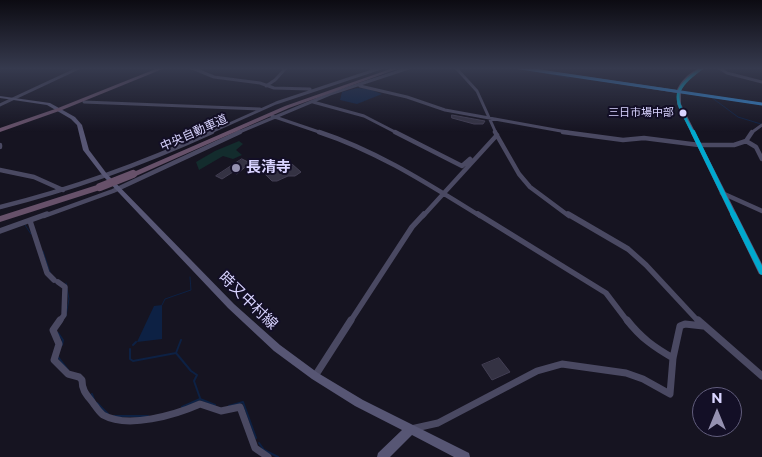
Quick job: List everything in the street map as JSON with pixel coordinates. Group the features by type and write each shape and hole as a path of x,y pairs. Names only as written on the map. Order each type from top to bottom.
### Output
{"highway":[{"path":"0,130 109,89"},
{"name":"中央自動車道","path":"131,173 278,108 330,89"},
{"name":"中央自動車道","path":"0,219 131,173 287,107 337,89"},
{"name":"中央自動車道","path":"0,215 99,185"}],"street":[{"path":"0,105 35,89"},
{"path":"0,207 63,190 105,175 317,89"},
{"path":"0,231 118,189 246,129 341,89"},
{"path":"381,89 413,98 445,110 488,119 611,138 644,138 699,145 734,145 746,141 752,131 762,125"},
{"path":"475,89 488,119 518,174 530,187 574,219 628,250 646,265 703,326 762,376"},
{"path":"673,89 762,104"},
{"path":"678,90 679,104 762,272"},
{"path":"0,97 48,104 60,109"},
{"path":"84,102 128,105 165,104 262,110"},
{"path":"312,102 364,116 462,166 475,157"},
{"name":"時又中村線","path":"60,109 79,125 86,150 105,175 232,306 277,348 315,376 359,403 465,457"},
{"path":"272,116 340,139 412,174 596,286 609,297 640,336 651,346 673,358"},
{"path":"315,376 412,227 497,135"},
{"path":"746,141 756,147 762,160"},
{"path":"0,170 34,177 63,190"},
{"path":"722,193 762,211"},
{"path":"30,221 47,273 65,287 64,315 53,330 59,344 54,360 68,374 79,377 82,380 82,389 101,414 115,420 154,419 179,413 200,404 221,411 240,407 255,448 268,457"},
{"path":"382,457 411,429 438,422 530,375 562,364 626,373 643,379 670,394 673,358 680,326 685,324 703,326"}],"green space":[{"path":"239,141 243,144 236,150 242,155 233,159 223,156 199,170 196,162 215,151"}],"water":[{"path":"352,89 370,89 382,94 357,104 340,100 342,92"},
{"path":"162,305 162,339 137,342 154,306"}],"building":[{"path":"452,115 485,121 483,124 474,124 452,118"},
{"name":"長清寺","path":"242,159 250,163 237,174 233,172 222,179 216,176"},
{"path":"292,164 301,172 295,176 272,181 266,175"},
{"path":"499,358 510,372 492,380 482,365"}],"waterway":[{"path":"711,97 738,117 761,124"},
{"path":"25,225 31,234"},
{"path":"43,251 50,272"},
{"path":"162,305 165,299 191,290 190,277"},
{"path":"66,283 69,299 66,316"},
{"path":"58,333 63,340 62,345"},
{"path":"176,353 181,340"},
{"path":"133,345 136,342"},
{"path":"130,349 130,359 133,361 176,353"},
{"path":"176,353 191,371 197,375 194,381 200,398"},
{"path":"58,357 68,370"},
{"path":"92,394 94,400"},
{"path":"182,407 200,399 215,405"},
{"path":"229,406 243,402 256,438"},
{"path":"97,403 108,414"},
{"path":"114,416 148,416"},
{"path":"259,443 264,450 278,457"}],"transit line":[{"path":"663,89 762,104"},
{"path":"679,89 679,104 762,272"}],"place":[{"name":"三日市場中部","path":"683,113"},
{"name":"長清寺","path":"236,168"}]}
